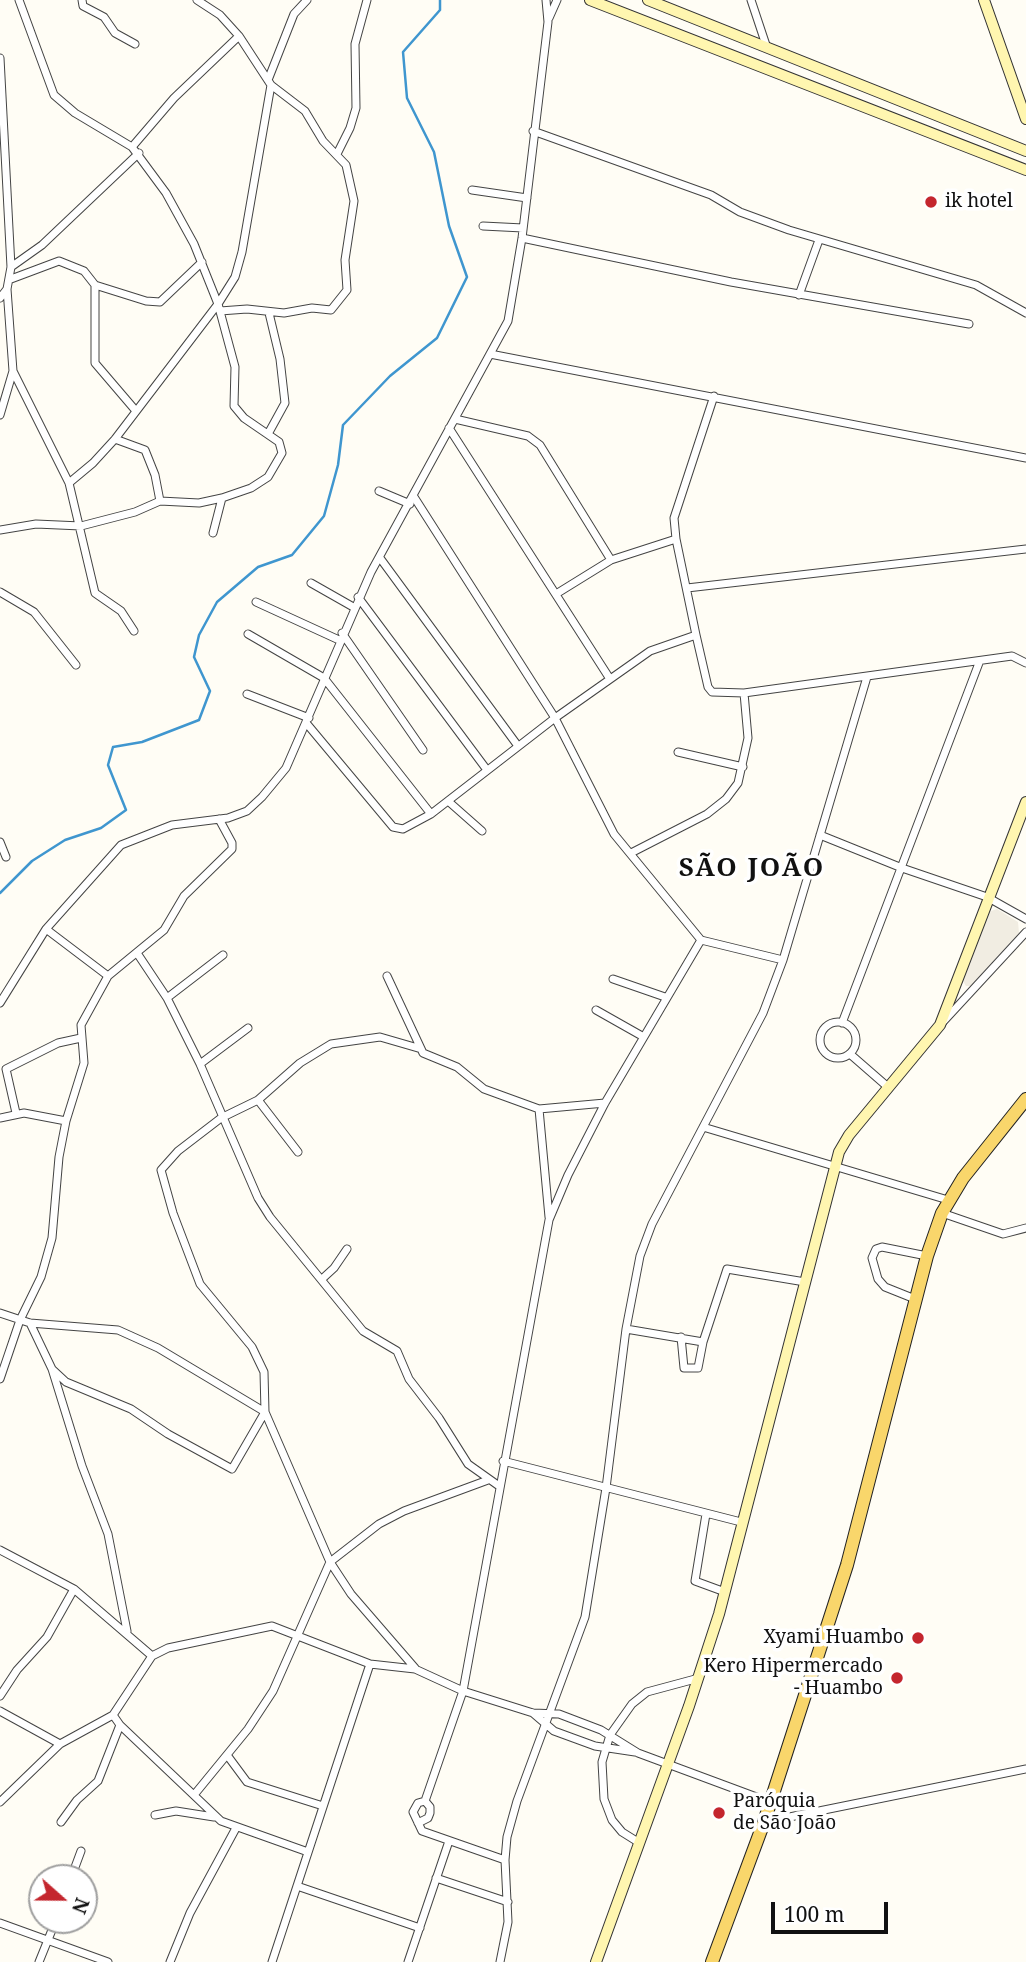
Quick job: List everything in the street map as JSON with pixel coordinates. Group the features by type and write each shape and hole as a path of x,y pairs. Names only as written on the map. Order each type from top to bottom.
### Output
{"main road":[{"path":"712,1962 771,1802 847,1565 915,1299 942,1213 948,1200 1026,1099"},
{"path":"719,1962 724,1929"}],"street":[{"path":"0,530 37,524 81,526 135,512 160,501 199,503 222,498 251,488 274,470 282,446 236,412 235,368 219,308 201,261 166,193 132,146 75,113 54,95 19,0"},
{"path":"82,0 83,6 104,17 115,33 135,44"},
{"path":"197,0 211,4 239,36 269,83 305,111 323,141 346,165 354,201 345,260 345,294 331,310 312,308 269,313 219,308"},
{"path":"68,483 93,463 115,439 219,308 235,277 242,252 269,83 294,14 307,0"},
{"path":"337,154 356,108 355,44 367,0"},
{"path":"0,1003 46,929 121,845 172,825 219,819 247,811 286,768 359,597 508,320 522,238 548,22 546,0"},
{"path":"548,22 557,0"},
{"path":"590,0 1026,170"},
{"path":"648,0 1026,151"},
{"path":"751,0 766,45"},
{"path":"985,0 1026,119"},
{"path":"132,146 174,98 239,36"},
{"path":"0,58 11,267 7,289 13,371 0,415"},
{"path":"533,131 711,195 740,212 819,240 976,285 1026,313"},
{"path":"11,267 42,245 138,153"},
{"path":"472,190 527,198"},
{"path":"482,226 523,228"},
{"path":"522,238 799,295 969,324"},
{"path":"799,295 819,240"},
{"path":"10,279 59,261 84,271 94,285 95,363 136,411"},
{"path":"94,285 146,301 160,302 201,261"},
{"path":"0,297 7,289"},
{"path":"268,434 285,402 280,359 269,313"},
{"path":"490,354 1026,458"},
{"path":"13,371 68,483 81,526 95,593 121,611 134,632"},
{"path":"714,396 674,518 676,539 708,687 720,694 744,693 979,663 1012,656 1026,663"},
{"path":"455,419 528,436 540,445 611,560"},
{"path":"449,428 610,679"},
{"path":"115,439 145,450 155,475 160,501"},
{"path":"379,491 412,501 555,718 592,796 614,834 701,940 783,960"},
{"path":"213,533 222,498"},
{"path":"556,594 611,560 676,539"},
{"path":"687,588 1026,549"},
{"path":"380,558 518,746"},
{"path":"311,583 355,608"},
{"path":"0,592 34,612 76,665"},
{"path":"359,597 487,770"},
{"path":"256,602 341,636 423,750"},
{"path":"248,634 324,678 431,814"},
{"path":"247,694 308,721 393,827 409,827 431,814 555,718 650,651 696,635"},
{"path":"842,1023 979,663"},
{"path":"500,1962 508,1922 505,1860 517,1801 585,1617 606,1488 626,1329 638,1266 652,1224 763,1013 783,960 867,677"},
{"path":"631,853 707,814 726,799 743,767 748,738 744,693"},
{"path":"678,752 743,767"},
{"path":"448,801 482,831"},
{"path":"940,1025 987,897 1026,802"},
{"path":"0,1379 20,1320 41,1277 52,1238 59,1157 66,1121 84,1063 81,1025 108,976 164,930 193,886 232,849 232,843 219,819"},
{"path":"820,835 902,868 987,897 1026,919"},
{"path":"0,842 6,857"},
{"path":"46,929 108,976"},
{"path":"596,1962 699,1678 835,1166 849,1135 940,1025 1026,932"},
{"path":"425,1801 463,1691 549,1220 568,1175 605,1103 642,1036 701,940"},
{"path":"137,953 167,998 200,1064 221,1118 270,1217 363,1331 397,1351 409,1379 439,1418 458,1451 468,1464 499,1486"},
{"path":"167,998 223,956"},
{"path":"387,976 423,1053 457,1067 484,1089 539,1109 605,1103"},
{"path":"613,979 665,997"},
{"path":"596,1010 642,1036"},
{"path":"842,1023 849,1026 856,1039 850,1054 834,1058 825,1052 821,1042 826,1028 842,1023"},
{"path":"200,1064 248,1028"},
{"path":"415,1669 351,1594 330,1562 265,1412 265,1384 258,1358 200,1284 162,1179 164,1164 221,1118 258,1100 300,1063 331,1044 380,1037 419,1048"},
{"path":"16,1113 6,1069 58,1043 82,1038"},
{"path":"850,1054 889,1088"},
{"path":"258,1100 299,1152"},
{"path":"539,1109 549,1220"},
{"path":"0,1118 16,1113 66,1121"},
{"path":"703,1127 948,1200"},
{"path":"942,1213 1003,1234 1026,1228"},
{"path":"915,1299 885,1287 878,1279 872,1258 876,1249 882,1247 927,1256"},
{"path":"322,1279 334,1268 346,1249"},
{"path":"681,1337 684,1368 698,1368 703,1342 727,1269 805,1282"},
{"path":"0,1312 30,1323 118,1330 158,1348 265,1412"},
{"path":"30,1323 52,1368 82,1466 108,1534 127,1631"},
{"path":"626,1329 703,1342"},
{"path":"52,1368 66,1382 131,1409 168,1434 232,1469 265,1412"},
{"path":"503,1461 741,1522"},
{"path":"185,1812 273,1691 330,1562 379,1524 404,1511 488,1480"},
{"path":"706,1514 695,1580 724,1592"},
{"path":"0,1550 74,1589 127,1631 152,1656"},
{"path":"0,1696 17,1670 47,1637 74,1589"},
{"path":"0,1802 60,1744 113,1715 152,1656 168,1648 272,1626 370,1664 415,1669 463,1691 533,1713 551,1712 610,1735 638,1753 771,1802"},
{"path":"272,1962 370,1664"},
{"path":"638,1842 622,1832 612,1820 604,1799 600,1779 610,1735 632,1704 647,1692 699,1678"},
{"path":"0,1711 60,1744"},
{"path":"533,1713 545,1727 606,1748 638,1753"},
{"path":"113,1715 215,1817 236,1829 308,1852"},
{"path":"61,1822 77,1800 98,1781 120,1724"},
{"path":"227,1755 247,1782 323,1806"},
{"path":"764,1822 1026,1769"},
{"path":"425,1801 418,1803 413,1812 422,1831 505,1860"},
{"path":"418,1823 428,1818 430,1813 430,1807 425,1801"},
{"path":"155,1815 170,1811 215,1817"},
{"path":"170,1962 190,1913 236,1829"},
{"path":"408,1962 449,1841"},
{"path":"77,1864 82,1851"},
{"path":"436,1878 508,1902"},
{"path":"297,1886 419,1928"},
{"path":"0,1923 108,1962"},
{"path":"39,1962 50,1934"}],"shaded area":[{"path":"997,909 1018,922 1019,933 971,986 966,986 963,981 984,920 991,911"}],"waterway":[{"path":"0,893 32,861 65,840 101,828 126,810 108,765 113,747 142,742 199,720 210,691 194,657 199,635 217,602 258,567 292,555 324,516 338,465 343,425 390,376 437,338 467,277 449,226 434,152 407,98 403,52 440,10 440,0"}],"place":[{"name":"ik hotel","path":"931,202"},
{"name":"Xyami Huambo","path":"918,1638"},
{"name":"Kero Hipermercado - Huambo","path":"897,1678"},
{"name":"Paróquia de São João","path":"719,1813"}],"district":[{"name":"SÃO JOÃO","path":"752,869"}]}
